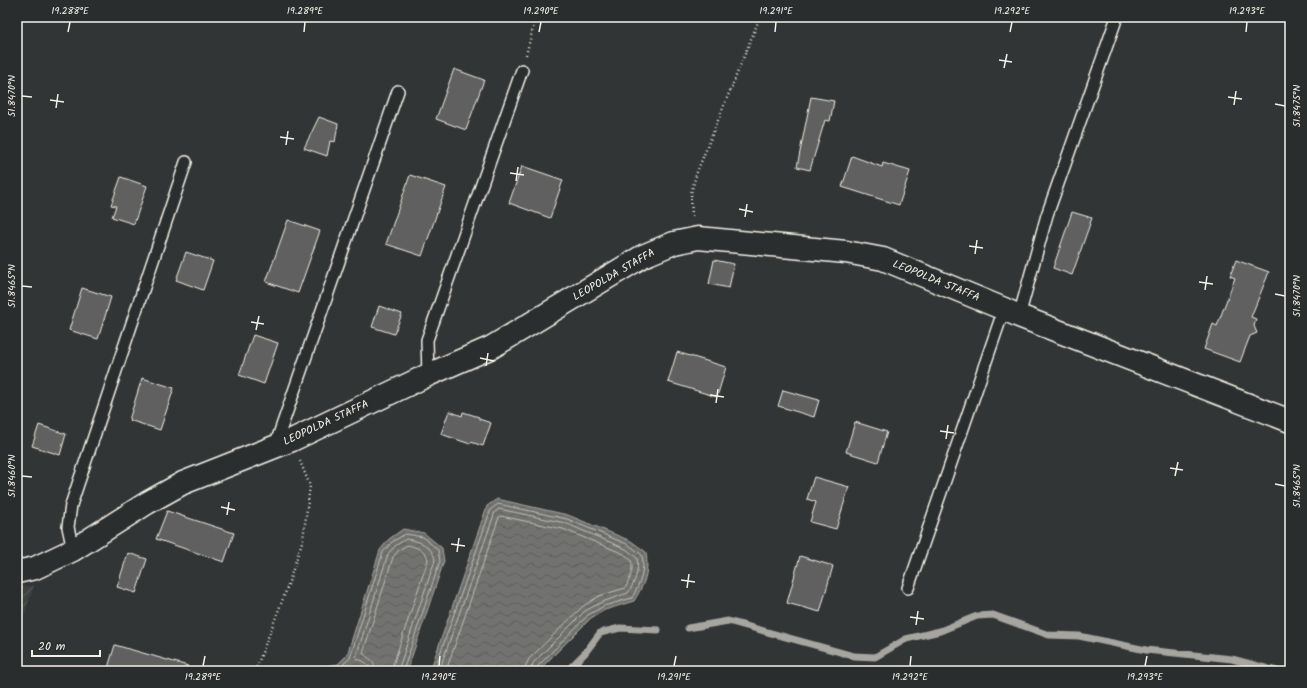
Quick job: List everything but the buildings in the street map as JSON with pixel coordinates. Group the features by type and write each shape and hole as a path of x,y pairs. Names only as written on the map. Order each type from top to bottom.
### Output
{"street":[{"name":"LEOPOLDA STAFFA","path":"17,572 35,568 73,550 147,503 183,484 283,443 428,375 492,347 644,256 674,243 698,238 846,252 883,259 1012,312 1290,421"}],"lane":[{"path":"908,588 1012,312 1117,17"},
{"path":"428,375 427,340 522,70"},
{"path":"283,443 398,91"},
{"path":"73,550 68,527 70,505 186,162"}],"path":[{"path":"522,70 536,17"},
{"path":"698,238 691,213 691,192 760,17"},
{"path":"255,671 286,591 303,539 310,486 283,443"}],"shaded area":[{"path":"34,586 17,636 17,587"}],"water":[{"path":"497,499 568,515 631,541 646,552 647,566 641,589 634,601 605,610 591,618 538,671 430,671 487,506"},
{"path":"403,529 424,533 442,548 444,561 407,671 369,671 353,667 348,671 311,671 319,667 338,664 347,655 380,550 389,539"}],"waterway":[{"path":"688,628 728,621 854,656 875,657 906,639 940,631 977,616 993,615 1049,635 1079,636 1146,650 1232,659 1277,671"},
{"path":"567,671 585,653 600,633 620,628 658,630"}]}
